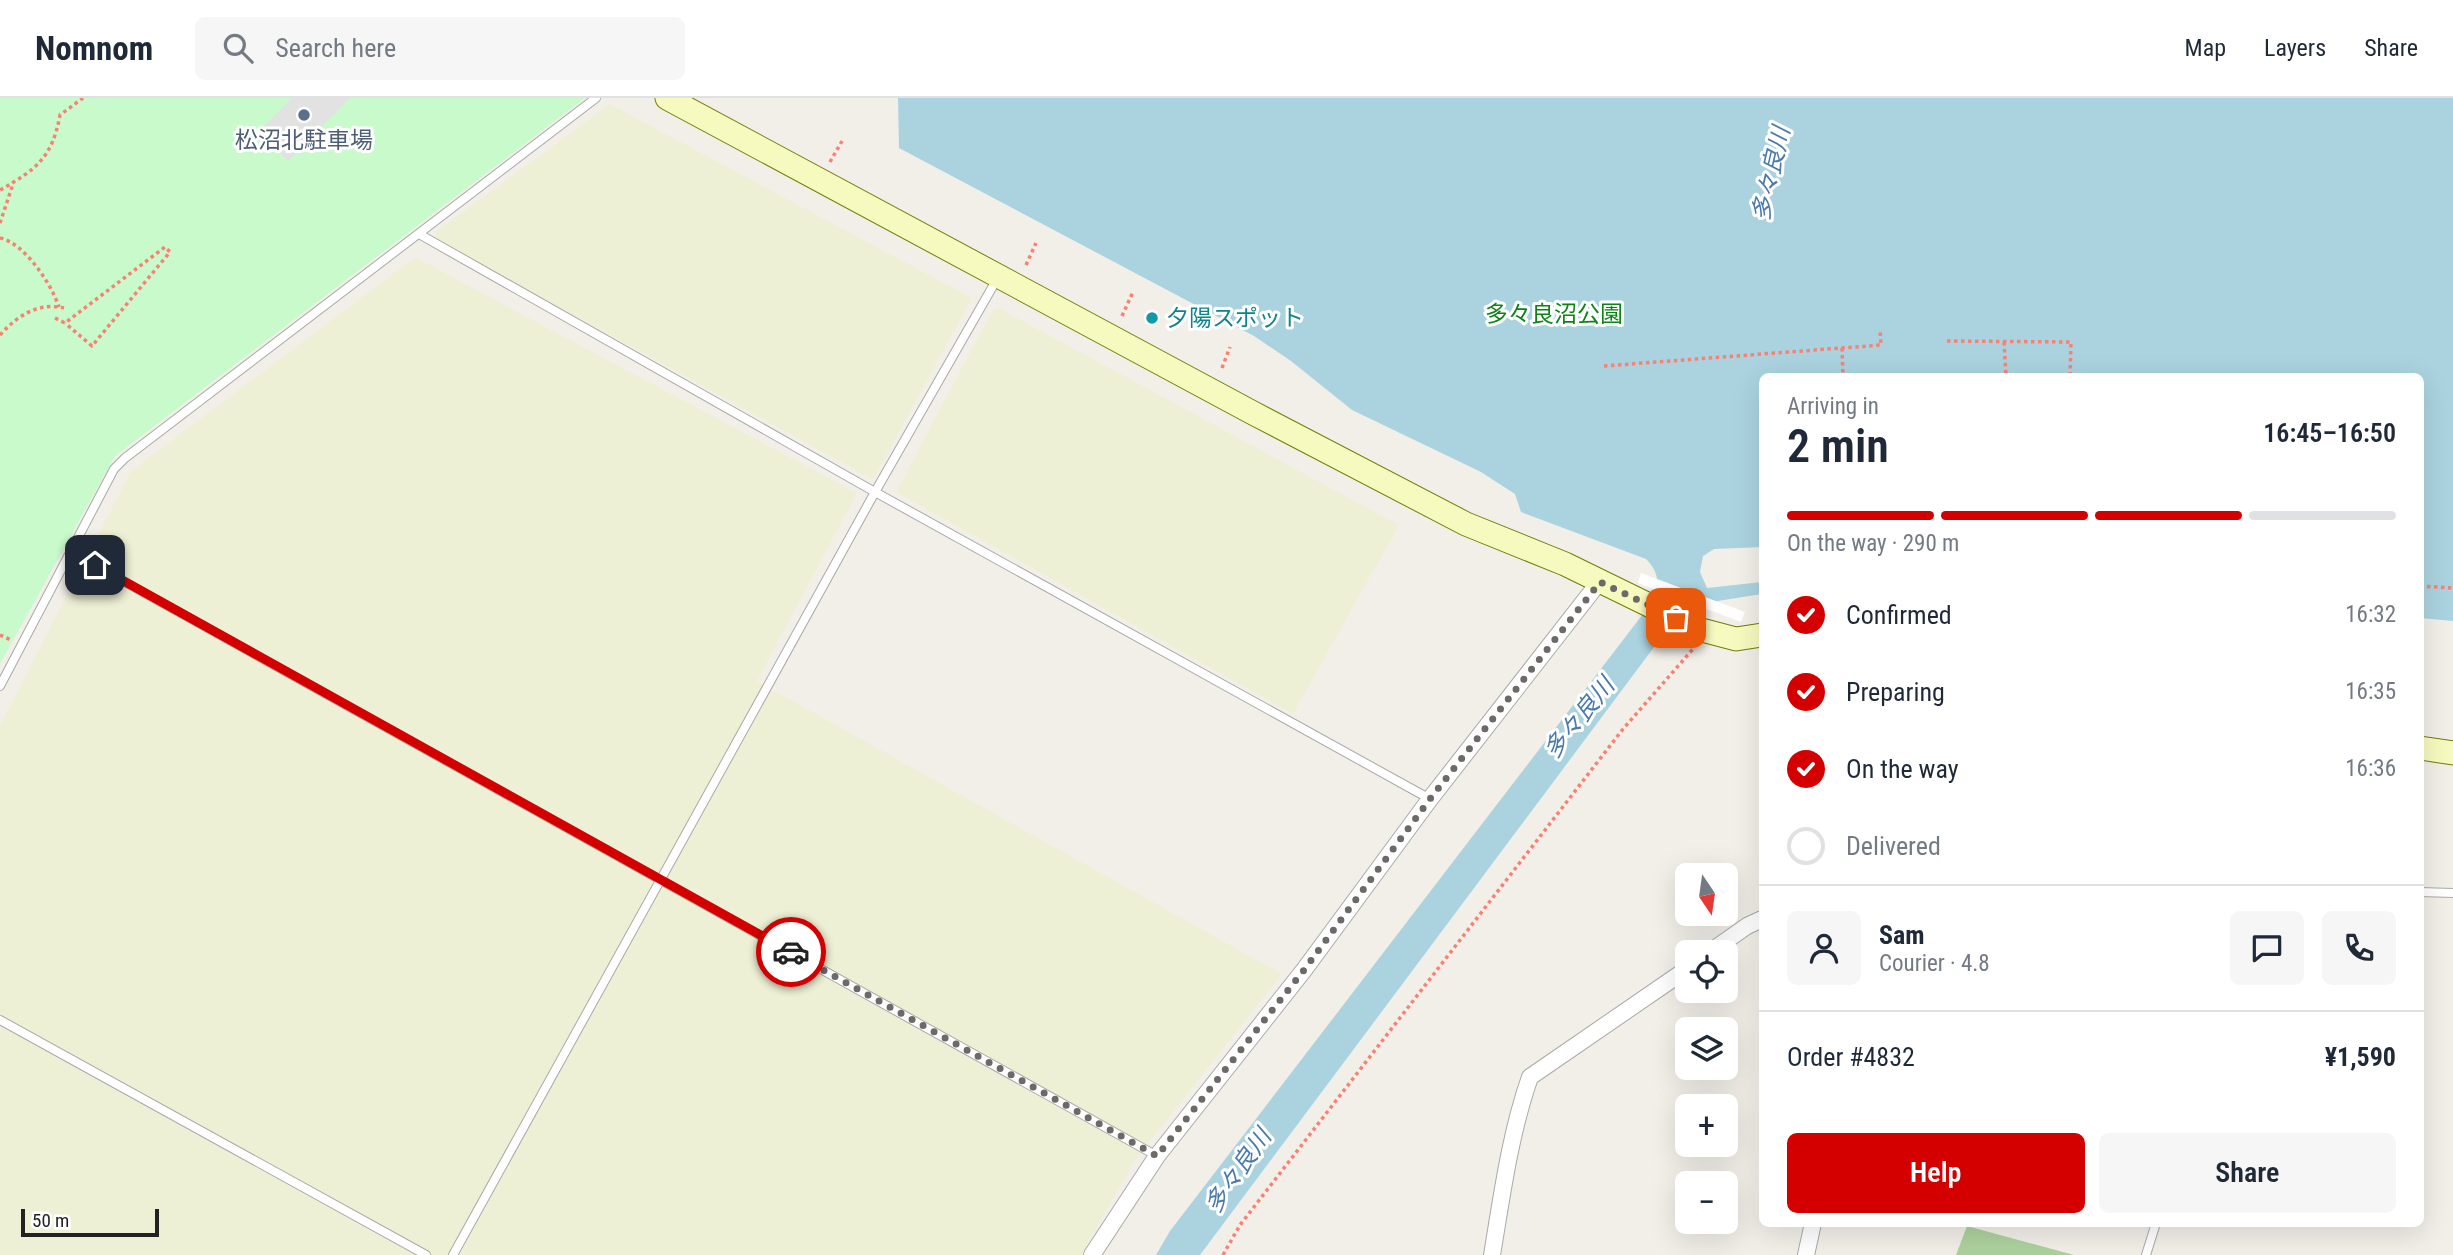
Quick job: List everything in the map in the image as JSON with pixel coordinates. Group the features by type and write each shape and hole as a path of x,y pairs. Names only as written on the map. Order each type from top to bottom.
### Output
{"street":[{"path":"667,98 1454,517 1565,564 1703,630 1736,639 1759,635"},
{"path":"1092,1255 1157,1156 1304,970 1430,799 1600,582"},
{"path":"2424,749 2453,753"},
{"path":"1727,940 1759,920"},
{"path":"1492,1255 1507,1165 1520,1105 1530,1077 1675,977"},
{"path":"1806,1255 1812,1227"}],"lane":[{"path":"0,686 114,470 125,457 596,98"},
{"path":"419,234 875,492 1430,799"},
{"path":"453,1255 875,492 999,275"},
{"path":"71,552 1157,1156"},
{"path":"2424,892 2453,893"},
{"path":"0,1020 426,1255"},
{"path":"2146,1255 2155,1227"}],"path":[{"path":"0,190 46,158 55,141 60,115 83,98"},
{"path":"830,162 842,141"},
{"path":"0,223 14,182"},
{"path":"0,238 13,241 54,291 61,307 48,304 33,309 9,325 0,335"},
{"path":"1026,265 1037,243"},
{"path":"55,318 92,346 170,252 165,247 65,323"},
{"path":"1122,316 1133,292"},
{"path":"1604,366 1881,345 1880,329"},
{"path":"1947,341 2071,342 2070,373"},
{"path":"2004,342 2006,373"},
{"path":"1222,368 1230,347"},
{"path":"1842,348 1843,373"},
{"path":"2424,586 2453,588"},
{"path":"1223,1255 1240,1225 1623,729 1703,630"}],"green space":[{"path":"0,98 585,98 115,456 0,664"},
{"path":"610,104 972,298 875,476 870,478 436,239 435,232"},
{"path":"415,257 857,493 757,681 1282,974 1135,1160 1081,1255 0,1255 0,725 131,471"},
{"path":"999,308 1399,525 1293,714 896,492 992,311"},
{"path":"1967,1227 1971,1227 2074,1255 1956,1255"}],"shaded area":[{"name":"松沼北駐車場","path":"292,98 350,98 288,161 258,132"}],"water":[{"name":"多々良沼公園","path":"898,98 2453,98 2453,621 2424,618 2424,373 1759,373 1759,547 1714,549 1703,556 1700,572 1707,588 1759,582 1759,594 1705,603 1681,611 1200,1255 1156,1255 1170,1231 1656,597 1657,576 1646,559 1521,512 1515,494 1481,472 1352,410 1291,361 1254,336 899,148"}],"pier":[{"path":"1641,573 1745,612 1741,622 1638,583"}],"way so far":[{"path":"791,952 1157,1156 1304,970 1430,799 1600,582 1676,618"}],"place":[{"name":"松沼北駐車場","path":"304,115"},
{"name":"夕陽スポット","path":"1152,318"}],"route":[{"path":"95,565 791,952"}],"water label":[{"name":"多々良川","path":"1771,174"},
{"name":"多々良川","path":"1579,718"},
{"name":"多々良川","path":"1238,1171"}]}
